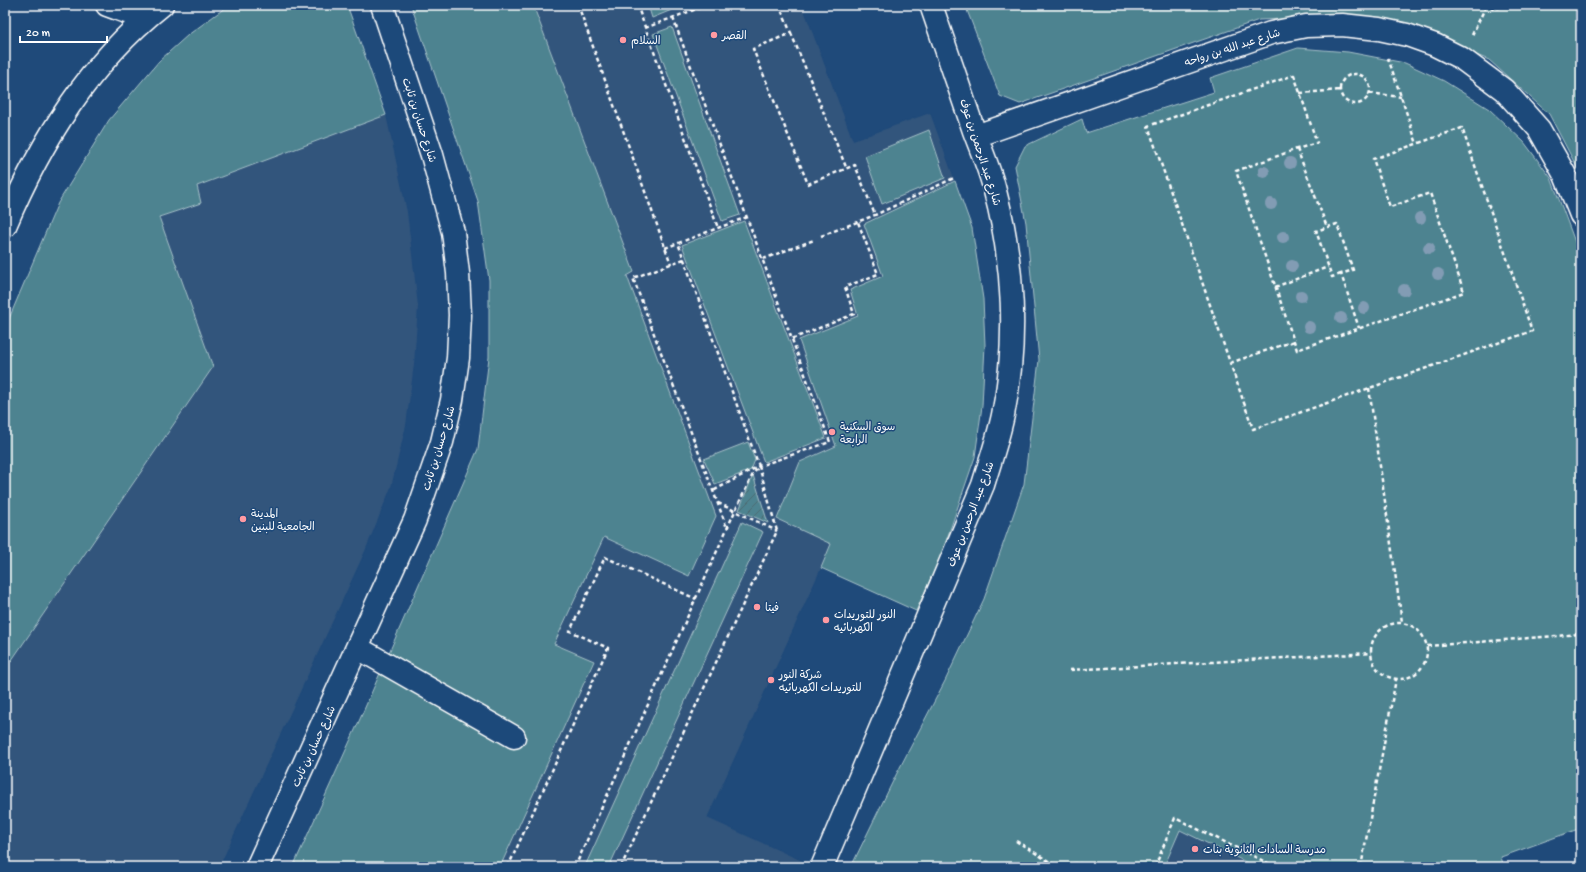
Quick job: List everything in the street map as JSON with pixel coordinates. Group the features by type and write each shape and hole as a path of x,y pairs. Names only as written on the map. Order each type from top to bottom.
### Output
{"street":[{"path":"107,5 126,12 157,10"},
{"name":"شارع حسان بن ثابت","path":"257,867 415,520 442,442 452,400 458,358 460,315 458,273 454,239 443,191 432,155 382,5"},
{"name":"شارع عبد الرحمن بن عوف","path":"822,867 983,485 1003,414 1009,378 1012,331 1011,283 1005,236 995,190 931,5"},
{"path":"5,226 28,174 68,106 92,74 119,44 157,10"},
{"name":"شارع عبد الله بن رواحه","path":"976,136 1270,33 1306,26 1342,25 1379,29 1407,35 1435,45 1461,58 1504,90 1539,129 1565,175 1581,215"},
{"path":"358,648 514,737"}],"path":[{"path":"578,5 671,264"},
{"path":"637,5 718,228"},
{"path":"645,28 707,5"},
{"path":"779,5 846,167"},
{"path":"1461,58 1485,6 1496,9 1505,5"},
{"path":"673,18 830,442 759,466 713,491"},
{"path":"1379,29 1417,144"},
{"path":"791,33 752,49 808,184 846,167 855,165 875,215"},
{"path":"1351,74 1356,74 1366,78 1369,83 1370,93 1365,101 1356,105 1343,99 1340,90 1343,80 1351,74"},
{"path":"1294,75 1317,143 1296,149 1236,172 1297,350 1464,292 1430,193 1390,206 1373,159 1462,128 1532,331 1253,429 1148,126 1294,75"},
{"path":"1300,93 1340,90"},
{"path":"1370,93 1401,97"},
{"path":"1296,149 1327,227"},
{"path":"821,236 875,215 954,178"},
{"path":"665,248 747,217"},
{"path":"792,338 854,314 844,287 878,274 858,222"},
{"path":"1337,224 1353,270 1332,277 1316,231 1327,227 1337,224"},
{"path":"763,259 814,240"},
{"path":"621,867 777,531 759,466 678,243"},
{"path":"684,259 633,278 728,529"},
{"path":"1275,287 1328,267"},
{"path":"1341,274 1359,328"},
{"path":"1230,363 1294,341"},
{"path":"1369,388 1402,622"},
{"path":"575,867 735,511 752,476 759,466"},
{"path":"718,503 777,531"},
{"path":"508,867 608,648 570,631 605,557 696,600"},
{"path":"1402,622 1416,627 1422,633 1428,646 1425,663 1420,670 1405,678 1396,679 1382,673 1373,661 1371,653 1372,645 1379,630 1386,625 1402,622"},
{"path":"1428,646 1581,634"},
{"path":"1070,670 1371,653"},
{"path":"1361,867 1396,679"},
{"path":"1155,867 1175,818 1276,867"},
{"path":"1016,841 1058,867"},
{"path":"1066,867 1080,864 1086,867"}],"shaded area":[{"name":"سوق السكنية الرابعة","path":"533,5 802,5 853,141 930,113 972,228 983,299 985,345 982,406 975,457 941,556 916,611 821,568 707,818 802,861 800,867 500,867 593,661 554,644 604,537 689,576 627,275 634,271"},
{"name":"المدينة الجامعية للبنين","path":"386,115 407,212 418,306 414,364 406,425 391,487 365,551 219,867 5,867 5,670 213,367 159,217 201,203 197,186"},
{"name":"مدرسة السادات الثانوية بنات","path":"1180,830 1256,867 1164,867"}],"green space":[{"path":"229,5 347,5 386,115 197,186 201,203 159,217 213,367 5,670 5,328 58,203 109,120 159,61 188,35"},
{"path":"411,5 533,5 634,272 627,276 716,516 689,576 604,537 554,644 594,661 500,867 293,867 360,719 478,449 489,357 489,280 478,201"},
{"path":"648,5 684,5 652,18"},
{"path":"965,5 1581,5 1581,175 1549,114 1489,60 1422,33 1335,17 1259,20 1020,104 1000,96"},
{"path":"672,27 740,215 722,221 653,34"},
{"path":"1298,48 1348,52 1405,63 1444,81 1489,109 1524,142 1551,178 1581,258 1581,828 1501,857 1504,867 1256,867 1180,830 1164,867 851,867 896,775 945,681 984,599 1024,484 1039,360 1026,223 1015,166 1025,146 1082,119 1086,133 1214,92 1210,78"},
{"path":"929,130 945,178 882,204 865,156"},
{"path":"955,181 972,228 983,299 985,345 982,406 975,457 941,556 916,611 821,568 831,544 777,519 800,462 836,446 799,340 858,316 850,290 883,276 864,224"},
{"path":"744,221 826,438 764,462 682,245"},
{"path":"748,442 755,460 751,470 715,484 704,459"},
{"path":"753,475 768,523 739,510"},
{"path":"742,522 763,532 609,867 593,867 586,864"}],"place":[{"name":"القصر","path":"714,35"},
{"name":"السلام","path":"623,40"},
{"name":"سوق السكنية الرابعة","path":"832,432"},
{"name":"المدينة الجامعية للبنين","path":"243,519"},
{"name":"فيتا","path":"757,607"},
{"name":"النور للتوريدات الكهربائيه","path":"826,620"},
{"name":"شركة النور للتوريدات الكهربائيه","path":"771,680"},
{"name":"مدرسة السادات الثانوية بنات","path":"1195,849"}]}
